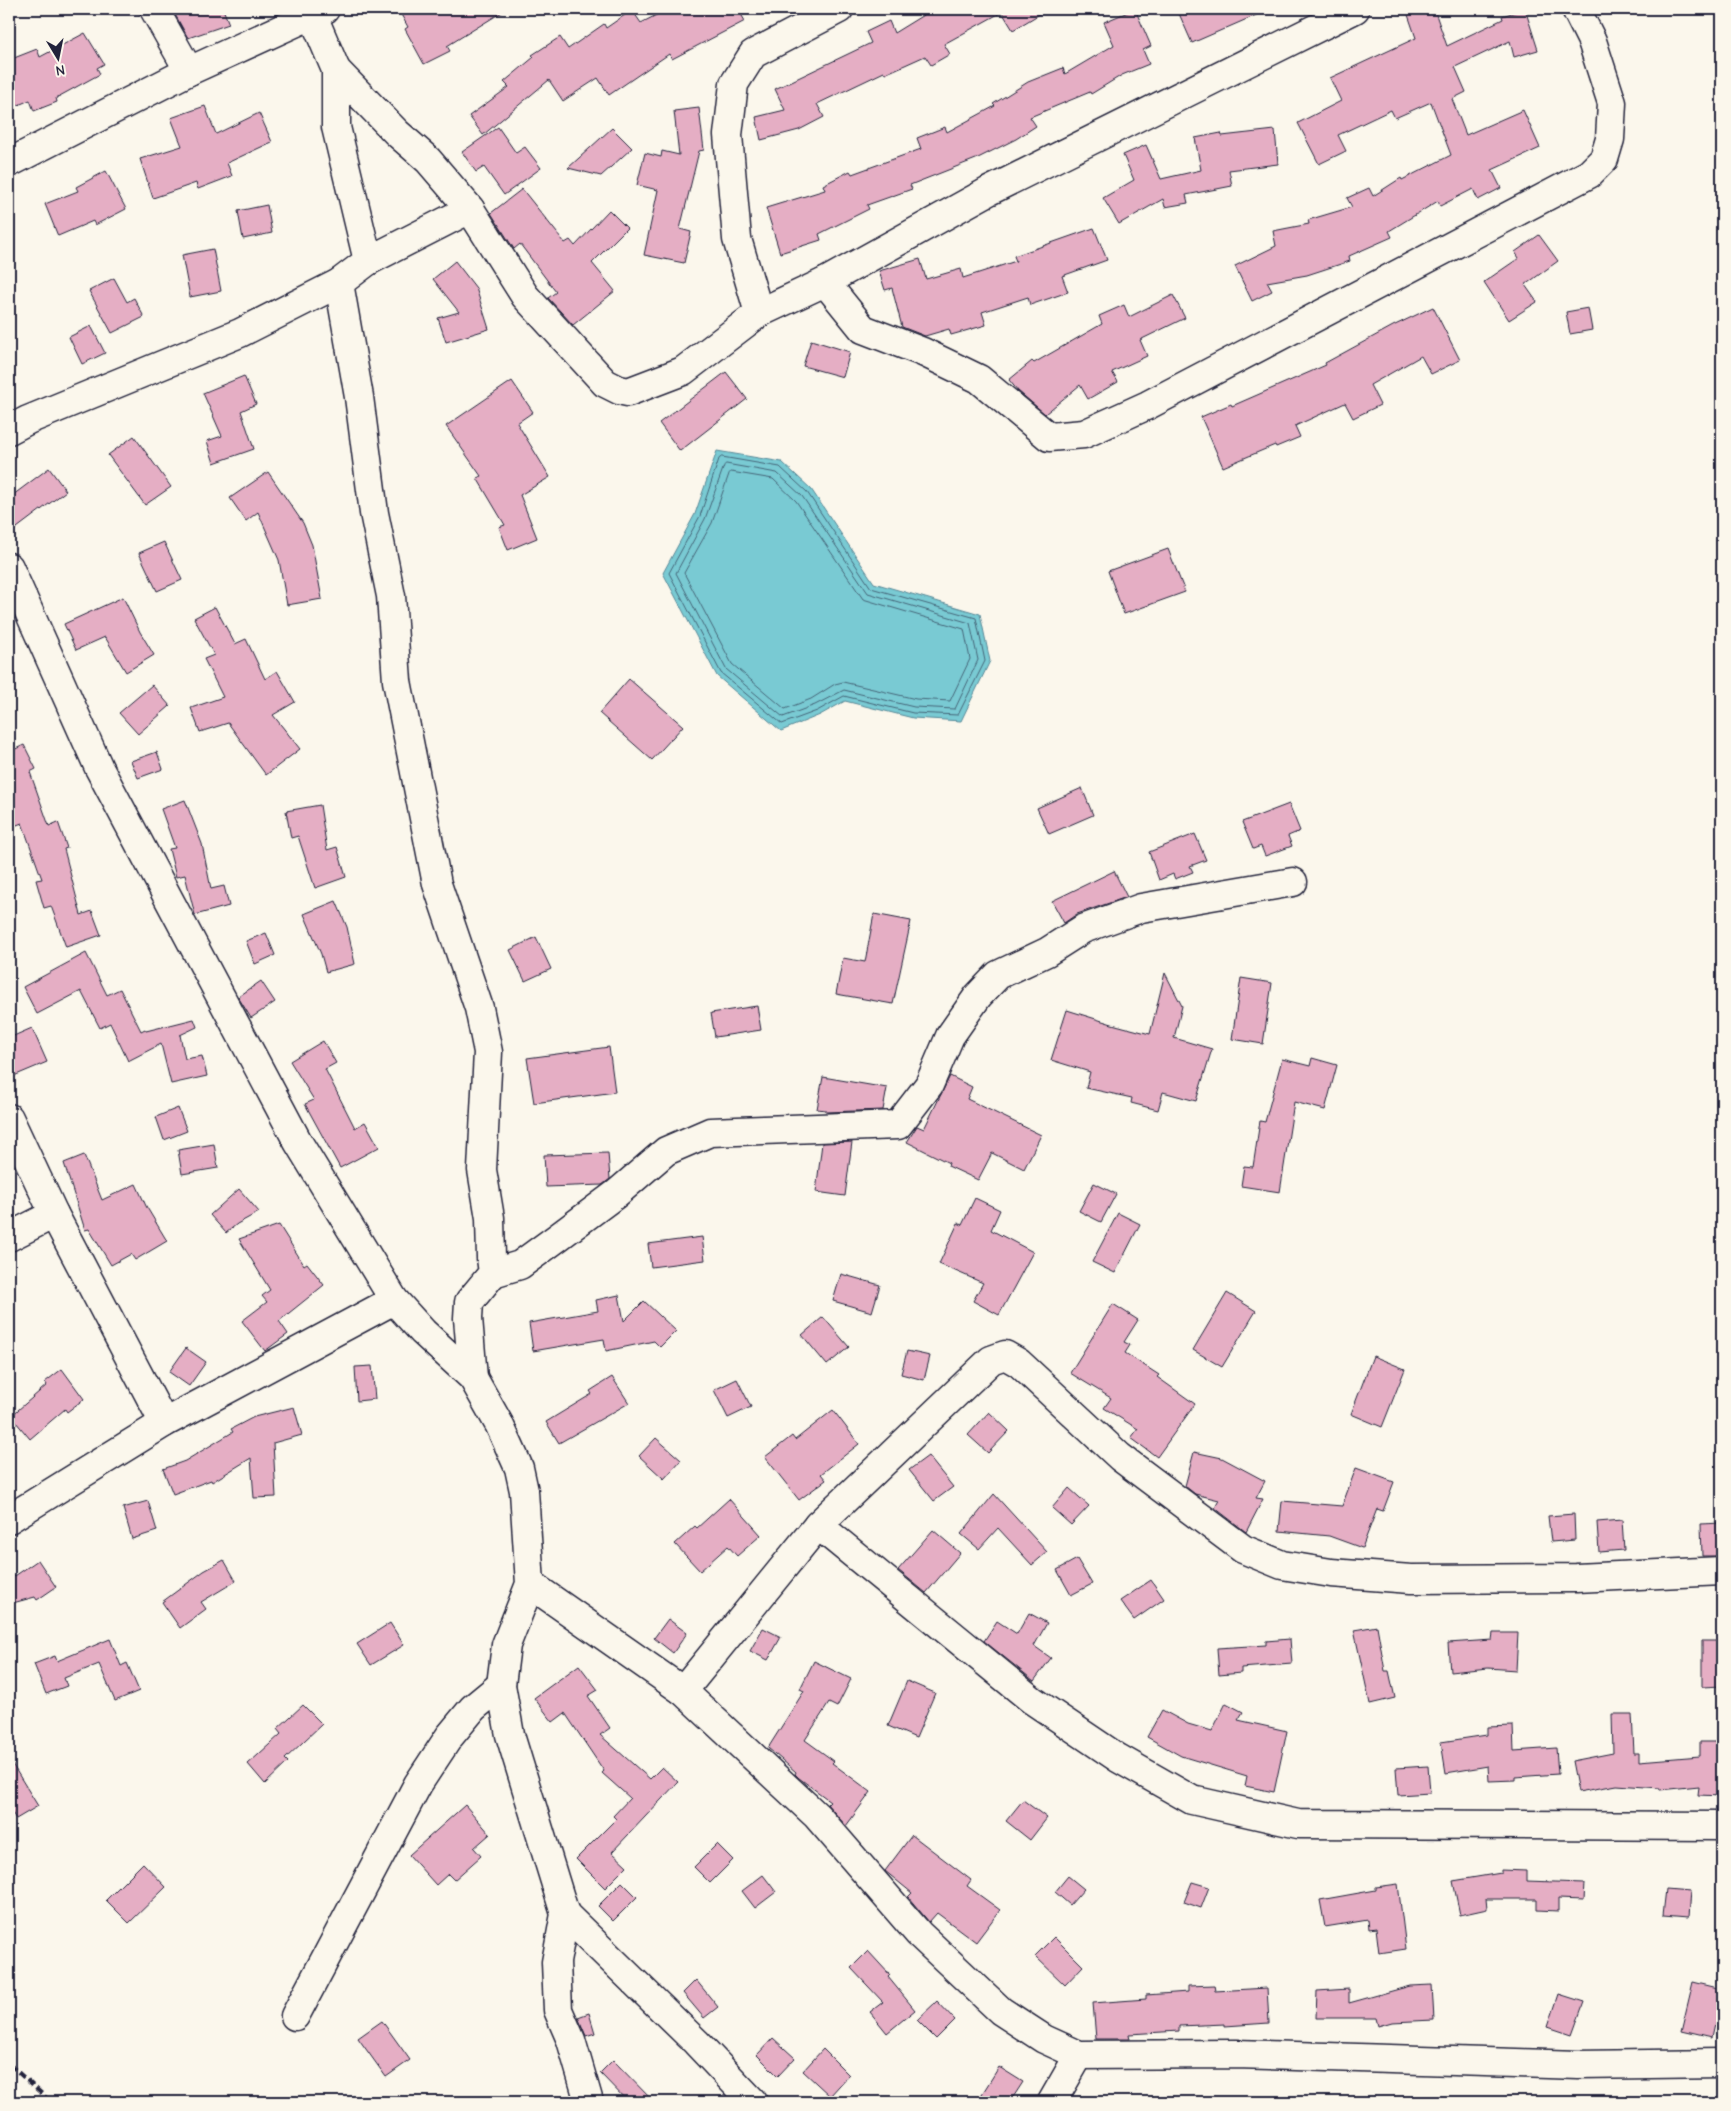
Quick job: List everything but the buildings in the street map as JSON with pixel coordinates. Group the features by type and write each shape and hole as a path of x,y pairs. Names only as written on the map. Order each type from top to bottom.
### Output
{"street":[{"path":"154,9 189,71"},
{"path":"759,313 737,240 728,135 734,84 753,54 839,9"},
{"path":"336,70 397,133 428,160 470,209 525,296 605,383 628,392 683,371 759,313 825,282 989,191 1356,9"},
{"path":"825,282 863,329 922,352 979,379 1049,437 1084,434 1148,405 1589,174 1604,159 1610,139 1612,103 1592,41 1576,9"},
{"path":"9,163 189,71 319,12 336,70 336,128 368,261"},
{"path":"9,430 28,420 240,333 339,283 368,261 470,209"},
{"path":"339,283 359,397 374,513 391,596 397,681 437,884 479,1008 488,1052 482,1170 490,1218 493,1273"},
{"path":"9,566 99,768 298,1142 394,1300 423,1332 473,1378 499,1424 519,1468 524,1491 530,1584 506,1645 501,1685 510,1735 565,1914 556,1962 558,2010 570,2040 589,2102"},
{"path":"473,1378 468,1318 469,1302 493,1273 520,1265 616,1194 666,1151 710,1132 898,1125 929,1085 950,1036 978,996 998,975 1047,952 1084,930 1141,908 1293,882"},
{"path":"9,1118 54,1214 164,1423"},
{"path":"9,1237 54,1214"},
{"path":"9,1519 164,1423 394,1300"},
{"path":"683,1692 818,1525 991,1360 1005,1355 1019,1363 1120,1457 1243,1549 1282,1565 1331,1573 1411,1579 1576,1578 1722,1571"},
{"path":"818,1525 1032,1700 1118,1758 1192,1800 1298,1824 1722,1826"},
{"path":"530,1584 683,1692 816,1816 919,1934 1001,2011 1044,2039 1079,2055 1236,2054 1578,2065 1722,2063"},
{"path":"294,2016 418,1784 449,1737 473,1708 501,1685"},
{"path":"565,1914 696,2042 753,2102"},
{"path":"1052,2102 1079,2055"}],"water":[{"path":"717,451 782,462 811,489 874,583 980,614 990,661 961,721 913,718 845,701 820,715 781,731 717,676 663,573 695,514"}],"railway":[{"path":"9,2064 51,2102"}]}
